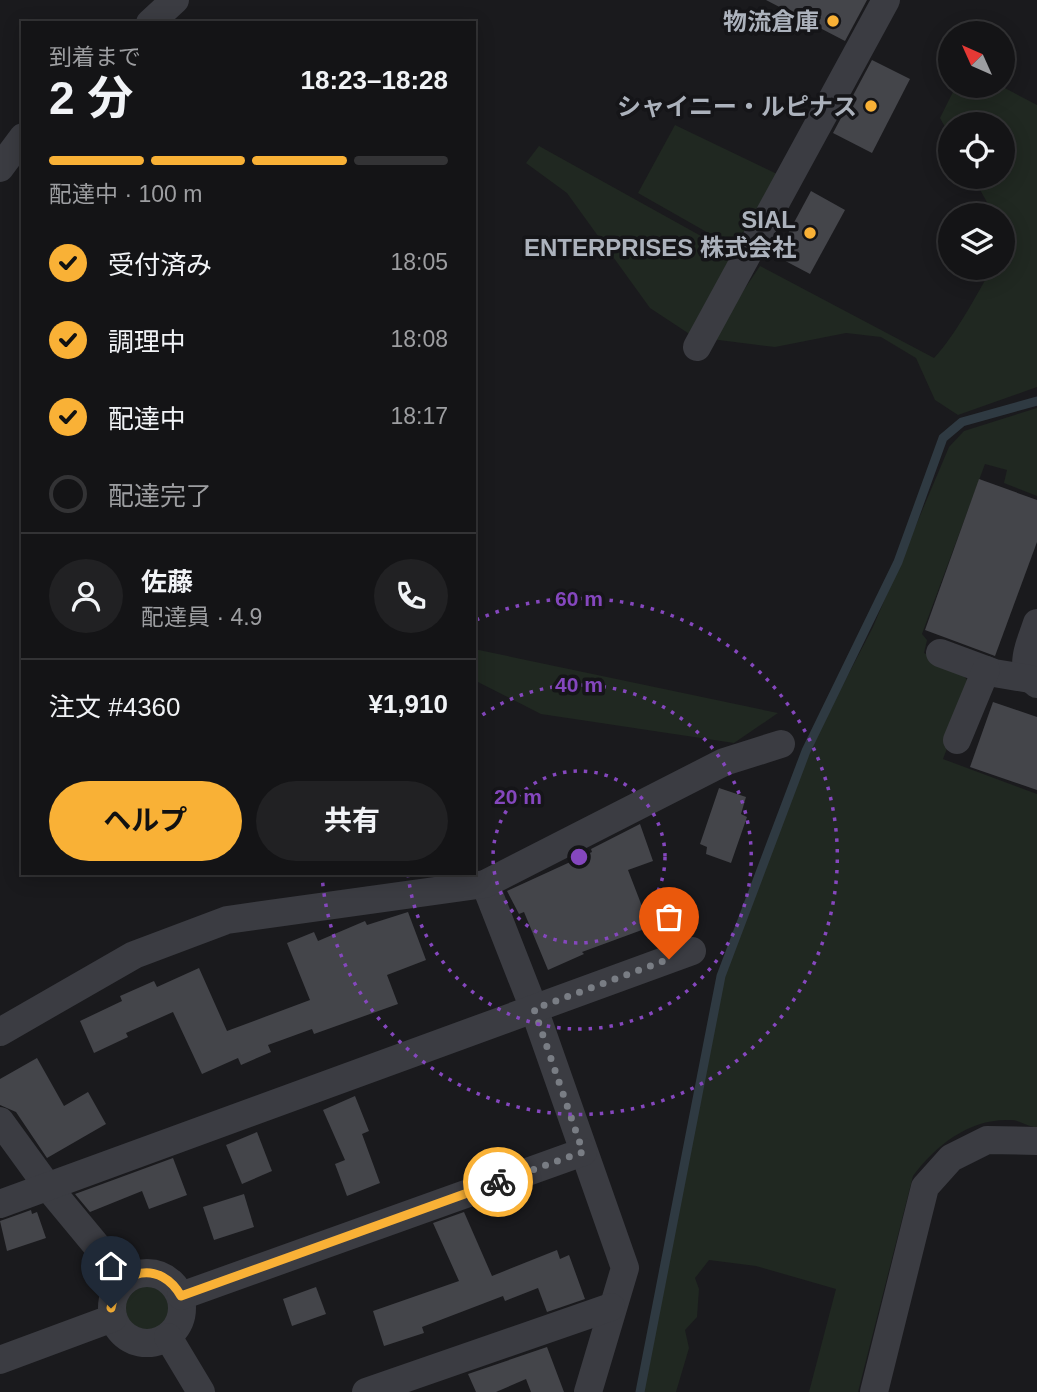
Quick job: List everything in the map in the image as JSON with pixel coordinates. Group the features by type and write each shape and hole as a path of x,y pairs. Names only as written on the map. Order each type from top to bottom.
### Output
{"street":[{"path":"152,21 175,0"},
{"path":"697,347 886,0"},
{"path":"0,168 21,140"},
{"path":"1034,682 1024,661 1037,623"},
{"path":"940,653 986,670 1034,682"},
{"path":"957,740 986,670"},
{"path":"0,1032 134,955 227,920 485,884 724,762 781,744"},
{"path":"485,884 534,1009 625,1268 611,1307 588,1392"},
{"path":"0,1203 692,951"},
{"path":"0,1121 48,1186 125,1280"},
{"path":"874,1392 925,1187 951,1158 987,1140 1037,1141"},
{"path":"181,1296 583,1152"},
{"path":"146,1272 158,1274 168,1279 181,1296 181,1319 168,1337 158,1342 136,1341 118,1328 113,1318 113,1297 125,1280 146,1272"},
{"path":"366,1392 611,1307"},
{"path":"0,1360 113,1318"},
{"path":"168,1337 201,1392"}],"shaded area":[{"path":"1015,93 1037,105 1037,387 958,415 935,400 916,358 881,337 846,333 775,347 711,339 760,266 934,358 957,327 985,280 1015,280 1015,203 987,203 980,189 1015,189 1015,112 943,112 950,98 1015,98"},
{"path":"675,125 779,175 740,251 638,193"},
{"path":"539,146 737,256 694,337 650,308 567,193 526,163"},
{"path":"1037,408 1037,496 1004,483 1007,470 985,464 922,634 927,640 924,653 960,671 971,685 943,759 1037,794 1037,1127 1011,1120 968,1129 943,1144 913,1176 858,1392 809,1392 836,1289 756,1266 709,1260 695,1278 699,1289 697,1317 685,1330 689,1348 676,1392 642,1392 724,978 808,752 873,627 949,447 964,431"},
{"path":"476,649 778,713 734,743 541,714 476,681"},
{"path":"147,1284 163,1291 170,1307 163,1323 147,1330 131,1323 124,1307 131,1291"}],"building":[{"name":"物流倉庫","path":"766,0 867,0 845,41"},
{"name":"シャイニー・ルピナス","path":"872,60 910,79 872,153 833,133"},
{"name":"SIAL ENTERPRISES 株式会社","path":"811,191 845,210 810,274 776,256"},
{"path":"979,479 1037,500 1037,542 995,656 925,630"},
{"path":"993,702 1037,717 1037,790 970,767"},
{"path":"719,788 746,797 741,814 747,817 731,863 706,854 707,847 700,844"},
{"path":"640,824 653,861 628,870 650,927 582,952 584,954 548,970 524,912 519,914 507,891 592,852 591,849"},
{"path":"408,912 426,960 387,975 398,1004 314,1034 312,1029 268,1045 271,1052 241,1065 238,1058 202,1074 173,1012 126,1033 128,1037 94,1053 80,1021 122,1001 120,996 154,981 157,987 199,968 227,1031 310,1000 287,943 314,932 318,941 365,921 367,925"},
{"path":"37,1058 64,1106 88,1092 106,1124 47,1158 16,1112 0,1105 0,1079"},
{"path":"355,1096 369,1131 362,1134 380,1183 347,1196 335,1164 345,1160 323,1110"},
{"path":"257,1132 272,1171 242,1184 226,1145"},
{"path":"173,1158 187,1195 149,1209 142,1191 90,1212 75,1194"},
{"path":"244,1194 254,1227 214,1240 203,1207"},
{"path":"31,1210 32,1214 37,1212 46,1238 7,1251 0,1221"},
{"path":"464,1212 492,1276 557,1250 560,1259 569,1255 585,1299 547,1312 538,1288 505,1301 503,1296 422,1327 424,1333 384,1346 373,1311 459,1281 433,1223"},
{"path":"316,1287 326,1314 292,1326 283,1299"},
{"path":"547,1347 564,1392 531,1392 526,1379 496,1392 476,1392 468,1374"}],"waterway":[{"path":"640,1392 721,976 806,751 898,562 943,438 962,422 1037,401"}],"way so far":[{"path":"498,1182 583,1152 534,1009 669,959"}],"place":[{"name":"物流倉庫","path":"833,21"},
{"name":"シャイニー・ルピナス","path":"871,106"},
{"name":"SIAL ENTERPRISES 株式会社","path":"810,233"}],"route":[{"path":"111,1308 118,1288 135,1274 158,1274 168,1279 181,1296 498,1182"}]}
